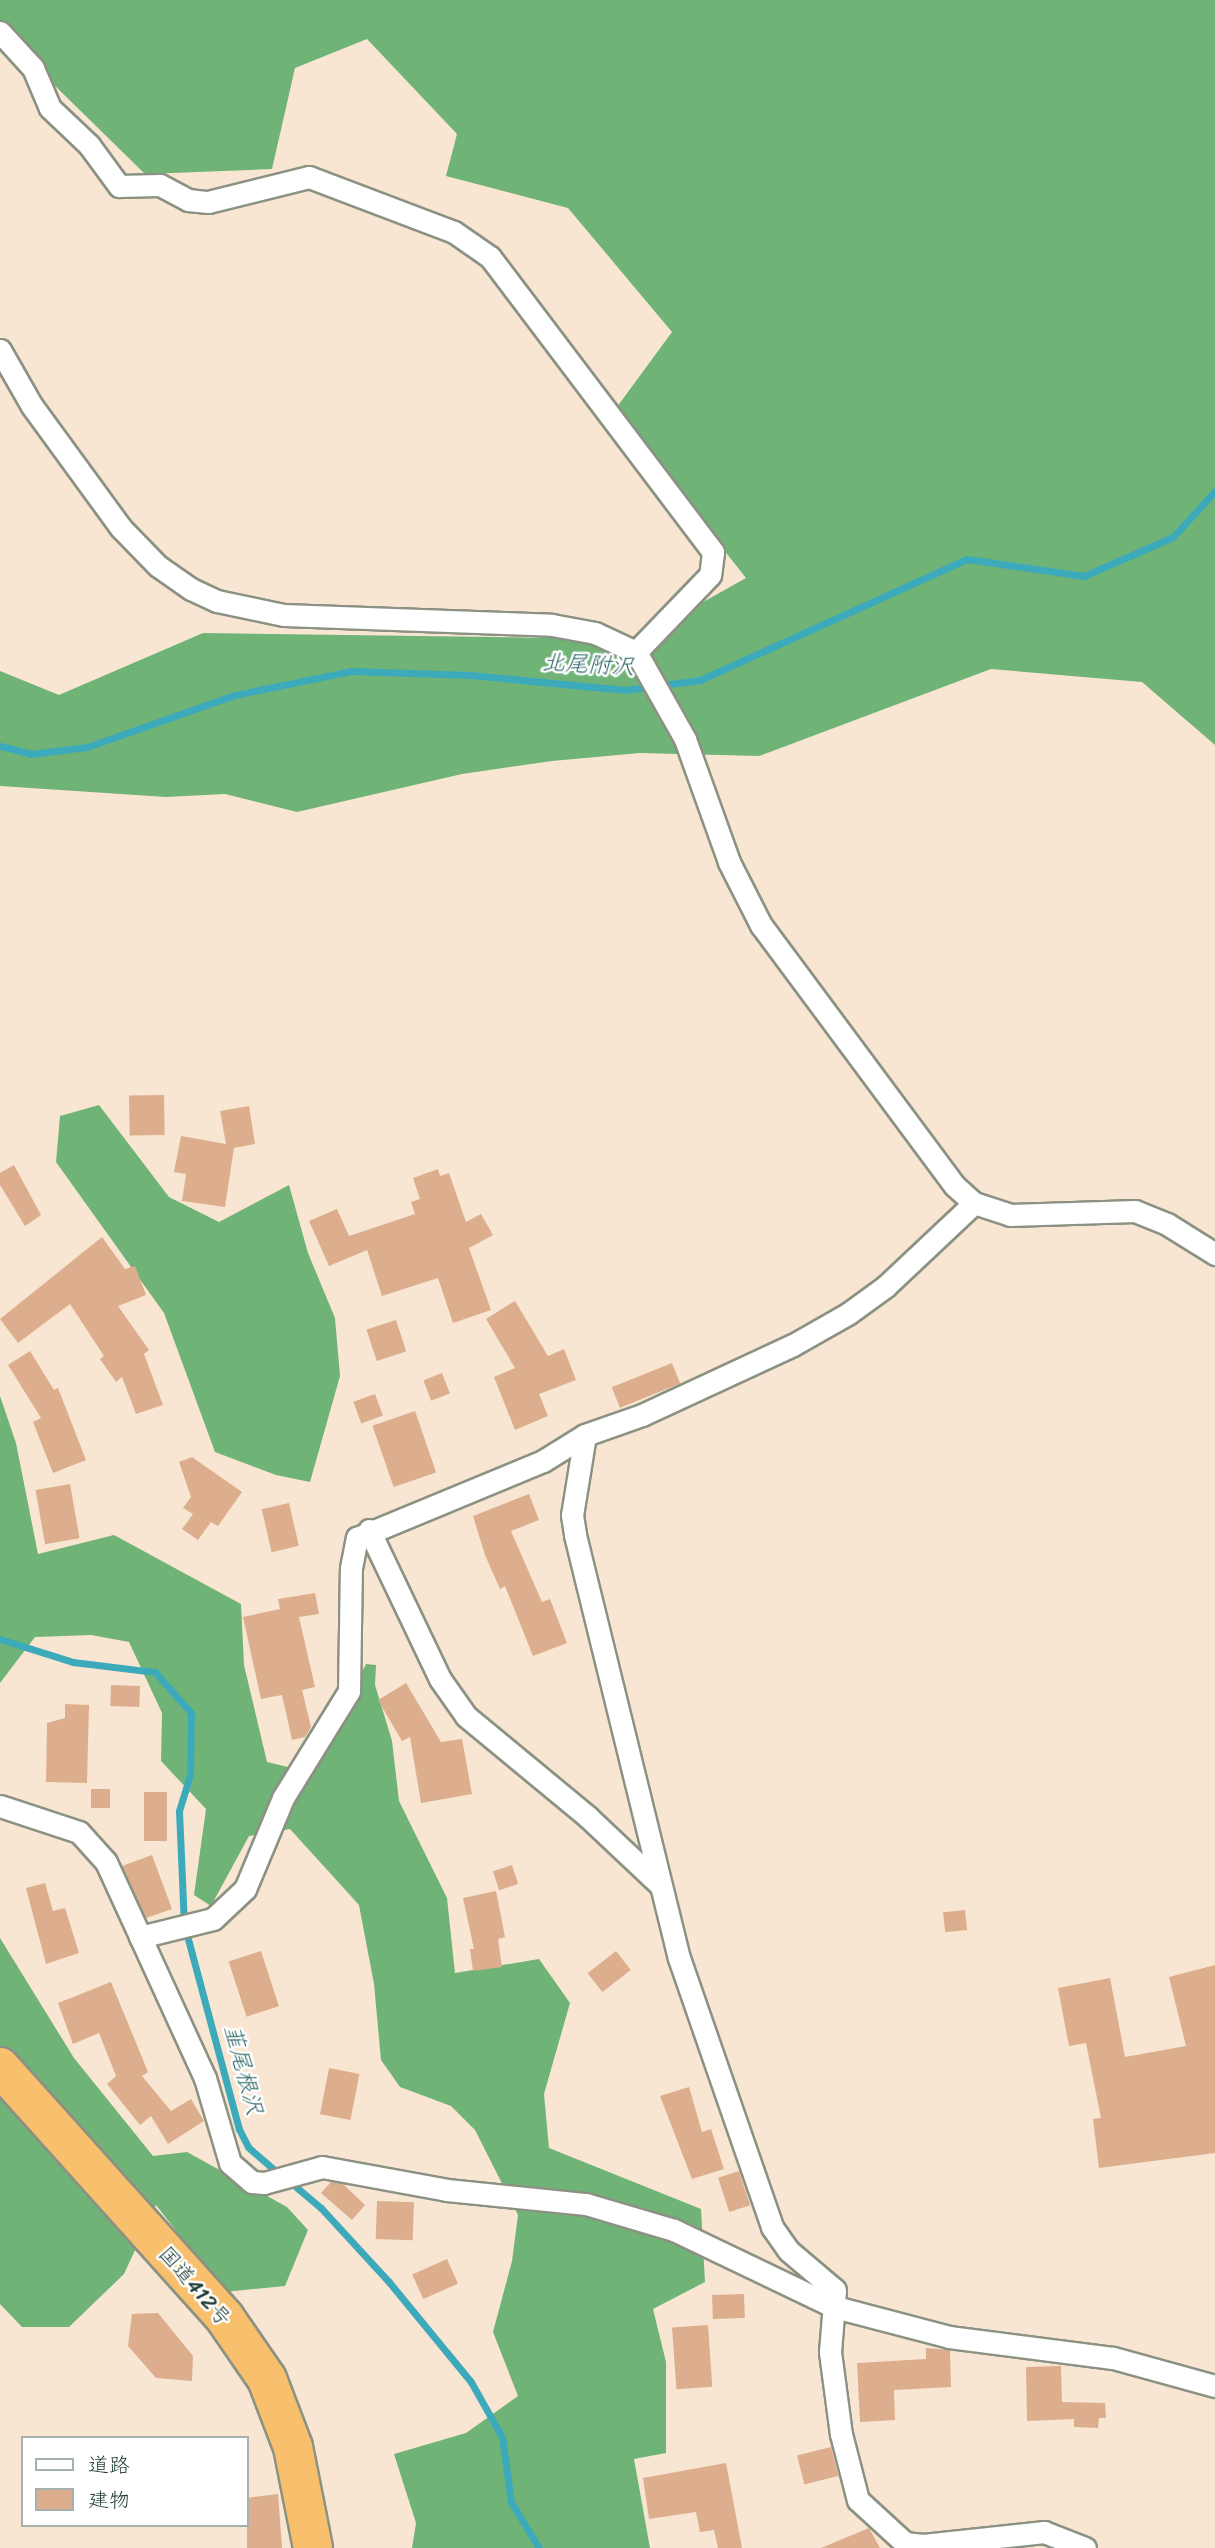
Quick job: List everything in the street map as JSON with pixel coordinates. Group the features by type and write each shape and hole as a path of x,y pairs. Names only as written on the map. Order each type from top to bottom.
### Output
{"highway":[{"name":"国道412号","path":"0,2067 225,2318 267,2379 293,2447 313,2548"}],"street":[{"path":"0,32 33,68 50,108 89,145 119,186 160,185 188,200 208,202 309,177 454,232 490,257 713,552 714,565 703,586 636,652"},
{"path":"0,350 32,405 121,528 158,566 191,589 216,601 284,615 552,625 595,633 636,652 652,673 685,739 729,862 761,925 922,1147 974,1203 1030,1216 1111,1208 1135,1211 1167,1224 1215,1254"},
{"path":"140,1937 201,1923 224,1912 245,1889 284,1798 349,1691 353,1670 351,1568 357,1538 369,1530 543,1461 585,1435 725,1377 849,1313 886,1286 974,1203"},
{"path":"585,1435 572,1515 575,1535 679,1958 759,2196 789,2251 835,2290 830,2351 841,2434 858,2500 892,2535 905,2543 923,2545 1044,2532 1085,2548"},
{"path":"369,1530 440,1679 466,1716 588,1817 661,1885"},
{"path":"0,1806 60,1823 96,1847 205,2078 230,2163 240,2176 264,2183 322,2167 447,2190 586,2204 674,2230 835,2307 949,2337 1113,2358 1215,2386"}],"green space":[{"path":"0,0 1215,0 1215,745 1142,682 991,669 759,756 640,753 552,761 462,774 297,812 225,794 166,797 0,786 0,671 59,695 203,633 637,639 746,578 614,411 672,332 568,208 446,176 457,134 367,39 295,68 272,169 145,174 0,32"},
{"path":"99,1105 169,1197 219,1222 289,1185 308,1253 335,1318 340,1376 310,1482 276,1475 215,1452 164,1313 56,1162 60,1116"},
{"path":"0,1396 16,1443 38,1554 114,1535 241,1604 244,1665 267,1762 313,1773 366,1664 376,1665 375,1685 392,1741 399,1801 447,1898 455,1973 539,1959 570,2003 544,2094 549,2148 701,2209 705,2282 653,2309 666,2362 666,2453 634,2459 650,2548 412,2548 416,2523 394,2454 466,2433 518,2396 493,2332 512,2261 518,2215 475,2130 451,2106 400,2087 381,2060 374,1984 359,1905 290,1829 249,1836 211,1906 194,1895 206,1809 161,1761 162,1713 129,1642 91,1635 35,1637 0,1683"},
{"path":"0,1938 74,2058 153,2156 187,2152 287,2207 308,2230 285,2286 224,2292 156,2205 124,2274 69,2327 22,2327 0,2304"}],"building":[{"path":"164,1095 165,1135 130,1136 129,1096"},
{"path":"249,1106 255,1144 234,1148 225,1207 182,1201 186,1174 174,1172 181,1136 226,1144 220,1111"},
{"path":"14,1165 41,1215 25,1226 0,1185 0,1173"},
{"path":"438,1169 440,1176 449,1173 466,1222 481,1214 493,1235 469,1248 491,1310 453,1323 438,1278 382,1296 367,1250 329,1266 309,1221 337,1209 349,1236 415,1214 411,1202 420,1199 413,1178"},
{"path":"102,1237 125,1269 135,1266 146,1295 118,1306 149,1350 144,1354 163,1405 136,1414 122,1377 116,1382 100,1359 104,1356 70,1304 18,1343 0,1319"},
{"path":"515,1301 548,1356 564,1349 576,1380 539,1394 548,1416 515,1430 494,1377 515,1368 486,1319"},
{"path":"396,1320 406,1351 377,1361 367,1330"},
{"path":"30,1351 54,1390 58,1388 86,1460 53,1473 33,1422 41,1418 8,1365"},
{"path":"672,1363 680,1383 620,1408 612,1387"},
{"path":"442,1373 450,1394 431,1401 423,1380"},
{"path":"375,1394 383,1416 361,1423 353,1402"},
{"path":"415,1411 436,1472 394,1487 372,1426"},
{"path":"192,1457 242,1492 218,1526 211,1522 198,1540 182,1529 193,1514 183,1508 191,1497 179,1462"},
{"path":"70,1484 80,1538 45,1544 36,1490"},
{"path":"529,1494 539,1520 511,1531 542,1602 550,1599 567,1643 533,1656 505,1586 500,1589 485,1555 473,1516"},
{"path":"289,1503 299,1546 272,1552 262,1509"},
{"path":"315,1593 319,1614 299,1617 315,1687 302,1690 311,1727 305,1737 292,1740 282,1695 261,1699 243,1617 280,1609 278,1599"},
{"path":"406,1683 441,1742 462,1739 472,1794 421,1803 410,1737 402,1741 378,1700"},
{"path":"111,1685 140,1686 139,1707 110,1706"},
{"path":"65,1704 89,1705 87,1783 46,1782 47,1723 65,1718"},
{"path":"91,1789 110,1789 110,1808 91,1808"},
{"path":"144,1792 167,1792 167,1841 144,1841"},
{"path":"152,1855 172,1909 146,1918 122,1866"},
{"path":"512,1865 518,1884 499,1890 493,1871"},
{"path":"45,1883 53,1911 65,1908 79,1953 46,1964 26,1888"},
{"path":"496,1891 505,1937 498,1939 502,1967 473,1971 470,1949 474,1949 463,1898"},
{"path":"965,1910 967,1930 945,1932 943,1912"},
{"path":"261,1951 279,2006 247,2017 229,1962"},
{"path":"616,1951 631,1970 602,1992 588,1973"},
{"path":"1215,1965 1215,2153 1099,2168 1093,2119 1101,2118 1086,2043 1069,2046 1058,1988 1110,1978 1125,2057 1186,2046 1169,1977"},
{"path":"111,1982 148,2072 142,2076 171,2111 191,2099 204,2121 168,2144 151,2116 140,2125 107,2084 116,2076 99,2033 73,2044 58,2003"},
{"path":"329,2068 359,2074 350,2120 320,2114"},
{"path":"689,2087 702,2132 711,2129 724,2169 692,2179 660,2096"},
{"path":"739,2171 750,2205 729,2212 718,2178"},
{"path":"331,2182 343,2184 365,2205 352,2220 321,2193"},
{"path":"377,2201 414,2202 413,2240 376,2239"},
{"path":"447,2259 458,2284 423,2299 412,2274"},
{"path":"744,2294 745,2318 713,2319 712,2295"},
{"path":"158,2313 193,2356 192,2381 156,2378 128,2346 132,2314"},
{"path":"708,2325 712,2387 676,2389 672,2328"},
{"path":"926,2348 950,2350 951,2387 894,2390 895,2420 860,2422 857,2363 926,2359"},
{"path":"1061,2366 1062,2402 1105,2403 1106,2418 1099,2418 1098,2428 1074,2427 1074,2419 1027,2421 1026,2367"},
{"path":"831,2447 838,2476 804,2485 797,2455"},
{"path":"726,2463 742,2548 718,2548 714,2530 700,2532 696,2512 649,2519 643,2478"},
{"path":"278,2494 282,2548 247,2548 248,2498"},
{"path":"869,2528 880,2548 821,2548"}],"waterway":[{"name":"北尾附沢","path":"0,746 31,754 87,747 235,695 351,671 470,675 625,690 700,680 967,559 1084,576 1173,537 1215,491"},
{"name":"韮尾根沢","path":"0,1639 73,1662 155,1672 191,1713 190,1775 179,1811 184,1924 239,2129 248,2147 279,2174"},
{"name":"韮尾根沢","path":"289,2181 321,2208 389,2282 471,2382 502,2437 511,2502 539,2548"}]}
